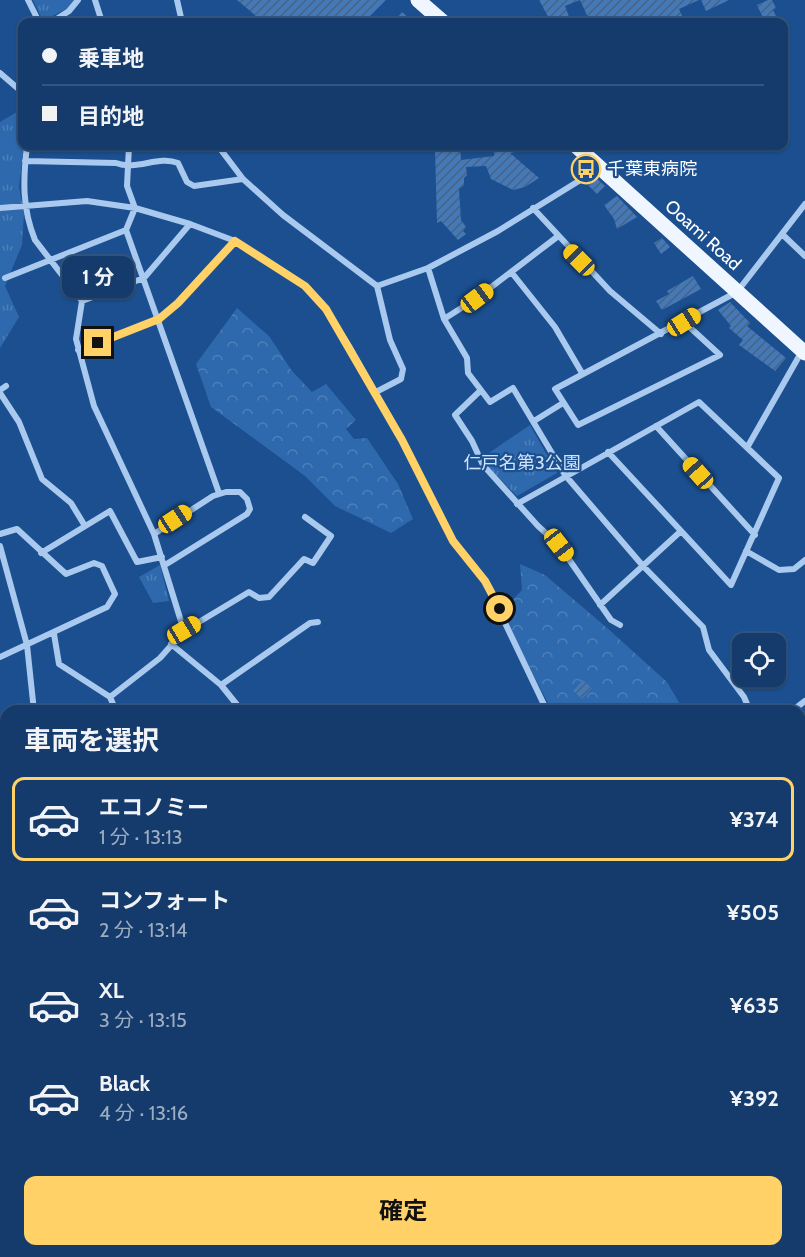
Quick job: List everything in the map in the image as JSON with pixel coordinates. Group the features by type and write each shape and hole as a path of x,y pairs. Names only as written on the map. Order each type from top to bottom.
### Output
{"main road":[{"path":"418,0 438,18"},
{"name":"Ooami Road","path":"580,150 804,352"}],"street":[{"path":"28,0 37,18"},
{"path":"58,18 69,11 78,0"},
{"path":"95,0 101,18"},
{"path":"177,0 181,18"},
{"path":"0,73 18,89"},
{"path":"26,150 23,182 26,207 35,240 82,301 76,339 93,406 154,534 184,630"},
{"path":"129,150 127,186 135,208 126,230 219,493"},
{"path":"221,150 243,178 283,215 377,286 390,340 403,369 401,379 374,393"},
{"path":"25,161 116,164 128,168 170,160 178,163 188,182 194,186 243,178"},
{"path":"377,286 428,268 582,179"},
{"path":"0,208 87,201 135,208 190,224 235,241 305,286 326,309 402,440 453,541 485,581 544,705"},
{"path":"684,322 720,355 578,425 555,389 737,292 805,204"},
{"path":"533,208 557,237 610,291 661,333"},
{"path":"82,301 144,278 190,224"},
{"path":"5,278 50,258 126,230"},
{"path":"782,234 805,256"},
{"path":"444,319 512,273 557,237"},
{"path":"78,350 159,319 178,303 235,241"},
{"path":"428,268 444,319 467,358 468,373 490,402 513,388 565,475 643,566 703,627 709,650 747,705"},
{"path":"512,273 555,327 582,373"},
{"path":"748,446 804,352"},
{"path":"6,386 0,392 19,422 42,479 71,503 85,526"},
{"path":"482,390 455,415 472,441 483,465 517,504 559,545 580,572 611,620 620,625"},
{"path":"517,504 565,475 699,402 748,446 779,478 731,585 608,452"},
{"path":"534,421 563,403"},
{"path":"656,426 755,535"},
{"path":"154,534 219,493 240,492 247,499 250,509 247,514 165,565"},
{"path":"41,553 110,511 137,562 162,557"},
{"path":"110,697 160,658 184,630 249,592 259,598 269,597 304,559 313,563 331,536 305,517"},
{"path":"0,534 17,529 66,574 94,563 102,566 115,594 107,607 54,634 0,657"},
{"path":"600,605 681,531"},
{"path":"0,546 27,645 33,705"},
{"path":"746,551 778,570 794,569 805,560"},
{"path":"221,685 310,623 318,622"},
{"path":"54,634 59,664 110,697 113,705"},
{"path":"171,644 221,685 237,705"}],"green space":[{"path":"33,0 74,0 68,8 49,18 42,18"},
{"path":"18,111 18,150 24,150 19,187 24,213 22,245 5,286 19,317 0,348 0,122"},
{"path":"237,308 269,336 292,371 312,392 326,384 356,420 346,429 354,439 367,438 398,484 413,519 391,533 335,506 305,476 211,407 196,364"},
{"name":"仁戸名第3公園","path":"530,425 557,473 517,496 486,465 483,457"},
{"path":"520,564 545,575 606,627 667,682 680,705 549,705 501,612 522,590"},
{"path":"160,565 169,601 153,603 139,577"}],"building":[{"path":"237,0 386,0 368,18 252,18 255,15"},
{"path":"539,0 580,0 565,6 570,18 549,18"},
{"path":"580,0 699,0 679,9 683,18 655,18 654,16 649,18 588,18"},
{"path":"701,0 729,0 706,11"},
{"path":"772,0 777,18 763,18 757,5"},
{"path":"402,12 409,18 397,18"},
{"path":"435,150 460,150 461,160 494,156 494,150 522,150 510,153 539,178 525,187 513,190 491,179 486,166 466,167 467,175 464,178 464,185 459,189 461,220 466,227 463,231 466,234 458,240 441,221 437,223"},
{"path":"595,177 605,186 597,194 587,184"},
{"path":"617,196 637,217 617,229 614,219 604,205"},
{"path":"662,238 670,247 661,254 654,243"},
{"path":"693,276 701,289 662,310 656,301 669,294 667,291"},
{"path":"730,302 750,323 747,326 786,358 775,371 739,345 743,340 729,328 731,326 718,310"},
{"path":"583,680 592,688 582,699 573,691"}],"place":[{"name":"千葉東病院","path":"586,169"}],"route":[{"path":"98,343 159,319 178,303 235,241 255,256 305,286 326,309 402,440 411,463 453,541 485,581 500,609"}]}
